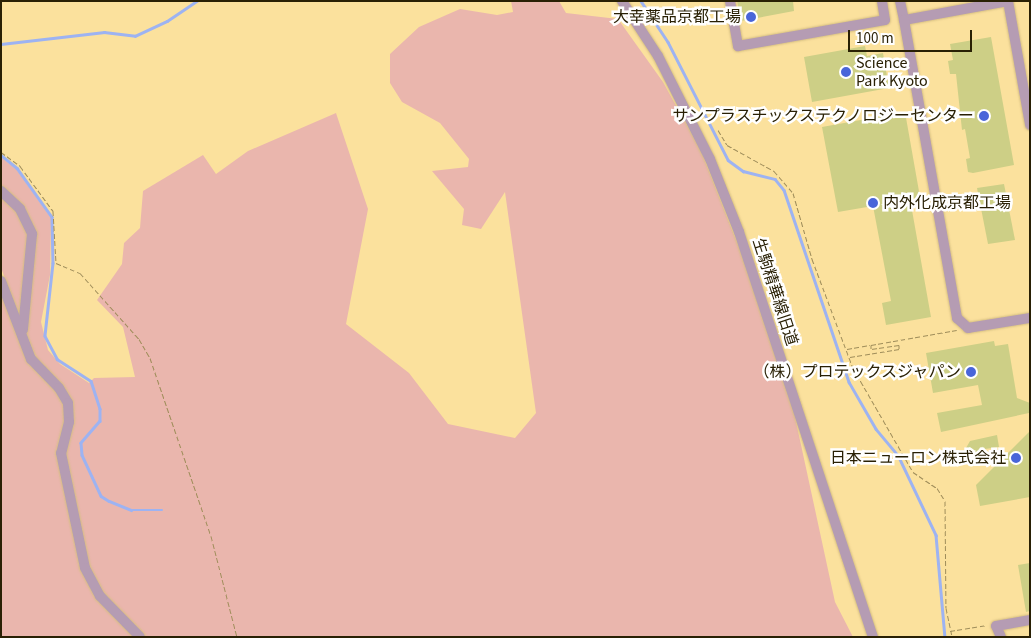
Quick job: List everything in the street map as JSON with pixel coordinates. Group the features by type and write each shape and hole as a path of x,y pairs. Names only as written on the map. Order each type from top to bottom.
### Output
{"street":[{"name":"生駒精華線旧道","path":"622,1 652,43 710,159 758,284 873,637"},
{"path":"730,1 738,46 885,20 882,1"},
{"path":"900,1 957,318 962,325 975,327 1030,318"},
{"path":"904,20 1008,1 1030,125"},
{"path":"1,191 20,210 32,234 23,330"},
{"path":"1,281 23,330 31,359 59,388 68,403 69,422 61,453 85,568 100,596 138,635"},
{"path":"1001,637 996,626 1030,620"}],"path":[{"path":"718,130 727,145 774,171 793,193 812,259 850,357 876,412 913,472 937,488 945,501 946,608 952,637"},
{"path":"1,152 20,166 53,211 56,263 80,273 139,339 150,358 211,536 237,637"},
{"path":"847,349 955,332 962,325"},
{"path":"850,357 899,349 899,345 871,349 870,345"},
{"path":"950,632 996,626"}],"shaded area":[{"path":"511,1 559,1 566,13 618,19 663,82 701,151 782,357 835,602 853,637 144,637 102,594 86,561 64,458 73,415 38,363 1,268 1,157 16,169 51,218 50,275 41,322 48,350 60,364 89,383 94,378 135,377 123,327 97,300 122,264 124,243 140,228 143,191 203,155 216,174 248,151 336,113 368,209 346,324 409,373 448,424 515,438 536,413 505,192 481,229 462,225 464,209 432,171 468,167 469,159 440,123 402,102 390,83 390,54 419,27 460,9 497,15 513,12"},
{"path":"1,289 21,338 67,409 60,438 81,563 137,637 1,637"}],"building":[{"name":"大幸薬品京都工場","path":"737,1 793,1 794,11 741,21"},
{"name":"サンプラスチックステクノロジーセンター","path":"991,37 1014,165 973,173 968,172 966,159 970,158 965,129 962,130 956,74 950,74 948,61 953,60 950,44"},
{"name":"Science Park Kyoto","path":"865,46 867,56 883,53 889,88 812,102 804,57"},
{"name":"内外化成京都工場","path":"905,112 920,197 910,199 931,317 886,325 882,303 891,301 873,206 838,212 822,127"},
{"path":"1004,184 1015,240 988,244 977,188"},
{"path":"994,341 995,346 1008,344 1017,398 1030,403 1029,413 941,432 937,413 982,405 978,385 933,393 926,353"},
{"name":"日本ニューロン株式会社","path":"1030,431 1030,497 980,506 976,485"},
{"path":"997,435 999,447 985,449 987,460 974,461 968,457 966,448 970,441"},
{"path":"1030,563 1030,611 1026,612 1018,565"}],"waterway":[{"path":"1,44 104,32 135,36 167,21 197,1"},
{"path":"641,1 668,42 728,160 743,171 775,179 784,190 849,382 876,429 898,455 936,535 945,637"},
{"path":"1,155 17,168 52,217 53,263 45,336 57,359 91,381 100,409 100,421 81,443 82,455 101,496 131,510 162,510"}],"place":[{"name":"大幸薬品京都工場","path":"751,17"},
{"name":"Science Park Kyoto","path":"846,72"},
{"name":"サンプラスチックステクノロジーセンター","path":"984,116"},
{"name":"内外化成京都工場","path":"873,203"},
{"name":"（株）プロテックスジャパン","path":"971,372"},
{"name":"日本ニューロン株式会社","path":"1016,458"}]}
